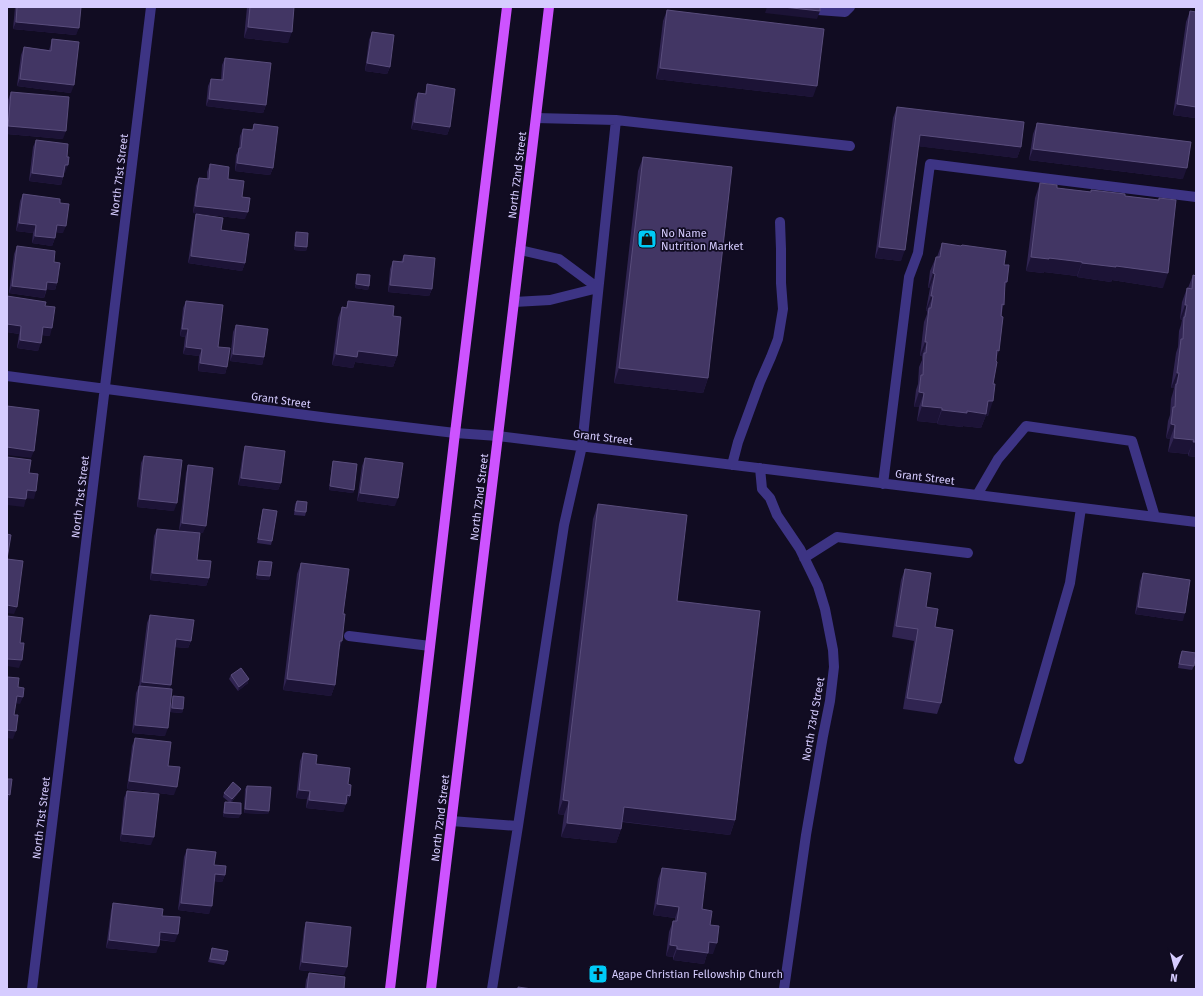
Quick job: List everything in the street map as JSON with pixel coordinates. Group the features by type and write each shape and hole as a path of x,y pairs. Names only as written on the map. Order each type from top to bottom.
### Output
{"main road":[{"path":"390,989 455,433 507,7"},
{"name":"North 72nd Street","path":"431,989 549,7"}],"street":[{"name":"North 71st Street","path":"32,989 152,7"},
{"path":"818,10 845,12 850,7"},
{"path":"536,118 616,120 850,146"},
{"path":"492,989 564,525 582,446 616,120"},
{"path":"883,484 909,277 918,253 930,164 1196,196"},
{"path":"732,465 738,442 760,382 772,357 778,339 783,309 780,222"},
{"path":"520,250 559,259 598,288"},
{"path":"514,302 550,300 598,288"},
{"name":"Grant Street","path":"7,376 329,418 582,446 1196,522"},
{"path":"977,495 998,459 1026,426 1132,441 1155,517"},
{"name":"North 73rd Street","path":"760,468 762,489 770,498 777,515 800,550 818,586 826,609 833,650 834,667 830,701 822,736 806,835 784,989"},
{"path":"1019,759 1070,583 1081,508"},
{"path":"804,558 837,537 968,553"},
{"path":"349,636 430,646"},
{"path":"451,821 518,826"}],"building":[{"path":"17,7 81,7 79,28 16,22"},
{"path":"250,7 294,7 292,32 248,27"},
{"path":"783,7 820,7 820,11"},
{"path":"667,10 824,29 817,86 660,68"},
{"path":"1190,11 1196,12 1196,107 1177,104"},
{"path":"372,32 394,35 390,67 367,63"},
{"path":"52,39 79,42 74,85 20,79 24,47 51,51"},
{"path":"225,58 271,63 266,105 209,99 211,79 223,80"},
{"path":"427,84 455,89 450,127 414,122 418,93 426,94"},
{"path":"11,92 69,97 66,131 8,126"},
{"path":"897,107 1024,122 1021,147 920,135 905,250 879,247"},
{"path":"1037,123 1191,142 1187,168 1033,149"},
{"path":"254,124 278,127 273,168 237,163 239,148 241,148 243,129 253,130"},
{"path":"36,140 68,144 68,165 65,165 63,177 32,173"},
{"path":"643,157 732,167 708,378 619,368"},
{"path":"210,164 229,167 228,179 244,181 242,197 250,198 248,212 195,206 199,178 209,179"},
{"path":"1040,183 1057,185 1057,188 1125,194 1125,196 1159,200 1159,198 1176,200 1168,273 1031,257"},
{"path":"23,194 60,199 60,203 69,204 66,226 57,225 55,238 35,236 36,225 19,223"},
{"path":"196,214 223,218 221,230 249,234 245,263 191,256"},
{"path":"296,232 308,233 307,247 295,246"},
{"path":"942,243 1006,251 1004,265 1009,265 1007,282 1005,282 1004,305 1002,304 1001,316 1003,317 999,351 997,350 997,362 993,384 995,384 993,401 988,401 986,414 967,411 967,413 942,410 942,408 922,406 924,393 919,392 921,375 923,375 924,353 926,353 927,342 925,342 929,308 931,308 933,296 931,296 935,274 933,273 936,257 940,257"},
{"path":"17,246 55,251 54,262 60,263 57,283 47,282 46,290 12,286"},
{"path":"404,255 435,258 432,289 390,285 393,261 403,262"},
{"path":"357,274 370,275 369,286 356,284"},
{"path":"1193,275 1196,276 1196,442 1193,442 1194,440 1174,438 1175,425 1171,424 1173,407 1175,407 1181,339 1183,339 1184,317 1187,305 1185,305 1187,288 1192,289"},
{"path":"7,296 46,302 45,306 55,307 52,328 43,327 41,343 20,340 21,326 7,324"},
{"path":"186,301 223,305 218,347 230,348 227,367 200,363 202,349 186,347 188,329 182,329"},
{"path":"348,301 394,306 393,316 401,317 397,356 358,351 357,357 336,354 342,307 347,308"},
{"path":"236,325 268,329 264,357 233,354"},
{"path":"7,406 39,410 34,451 7,447"},
{"path":"245,446 285,451 281,483 241,478"},
{"path":"144,456 182,460 177,503 139,499"},
{"path":"7,457 31,460 29,473 38,474 36,491 27,490 26,499 7,497"},
{"path":"365,458 403,463 398,498 360,493"},
{"path":"333,461 357,464 354,490 330,486"},
{"path":"188,465 213,468 206,526 182,523"},
{"path":"297,501 307,502 306,512 295,511"},
{"path":"598,504 687,515 677,601 760,611 735,820 624,807 621,829 567,823 569,801 563,800"},
{"path":"263,509 277,511 272,541 258,539"},
{"path":"157,529 200,533 197,560 211,561 209,578 152,573"},
{"path":"7,534 11,535 7,559"},
{"path":"7,559 23,561 17,607 7,605"},
{"path":"259,561 272,562 270,576 257,575"},
{"path":"301,563 349,569 343,614 345,614 342,641 340,641 335,685 287,679"},
{"path":"905,569 931,573 926,607 938,609 935,627 953,630 941,703 907,698 918,629 896,626"},
{"path":"1143,573 1190,580 1185,613 1138,607"},
{"path":"150,615 194,620 191,641 176,639 171,685 142,682"},
{"path":"7,616 23,618 20,643 24,643 22,660 7,659"},
{"path":"1182,651 1196,653 1194,666 1179,664"},
{"path":"241,668 249,679 239,687 231,675"},
{"path":"7,677 19,678 18,687 24,688 23,697 17,696 14,715 18,715 16,731 7,730"},
{"path":"139,686 172,689 168,728 135,725"},
{"path":"173,696 184,697 183,709 172,708"},
{"path":"135,738 171,742 168,766 180,767 177,787 129,781"},
{"path":"303,753 317,755 316,764 350,768 348,784 351,785 350,796 347,795 346,804 309,800 310,791 299,790"},
{"path":"7,779 12,779 10,795 7,794"},
{"path":"233,782 241,789 232,799 224,793"},
{"path":"247,786 271,787 269,811 245,809"},
{"path":"127,791 159,794 154,837 122,834"},
{"path":"225,802 241,803 241,814 224,813"},
{"path":"187,849 216,852 214,865 226,866 225,875 215,874 212,906 181,903"},
{"path":"662,868 706,873 702,909 712,911 710,925 719,926 717,943 709,942 708,953 677,949 677,946 670,945 673,921 677,921 679,907 657,904"},
{"path":"113,903 163,909 162,916 180,917 178,934 160,932 159,946 109,940"},
{"path":"306,922 351,927 347,967 302,962"},
{"path":"212,948 228,951 226,961 210,959"},
{"path":"309,973 345,977 344,989 307,989"},
{"path":"518,987 532,989 518,989"}],"place":[{"name":"No Name Nutrition Market","path":"647,239"},
{"name":"Agape Christian Fellowship Church","path":"598,974"}]}
